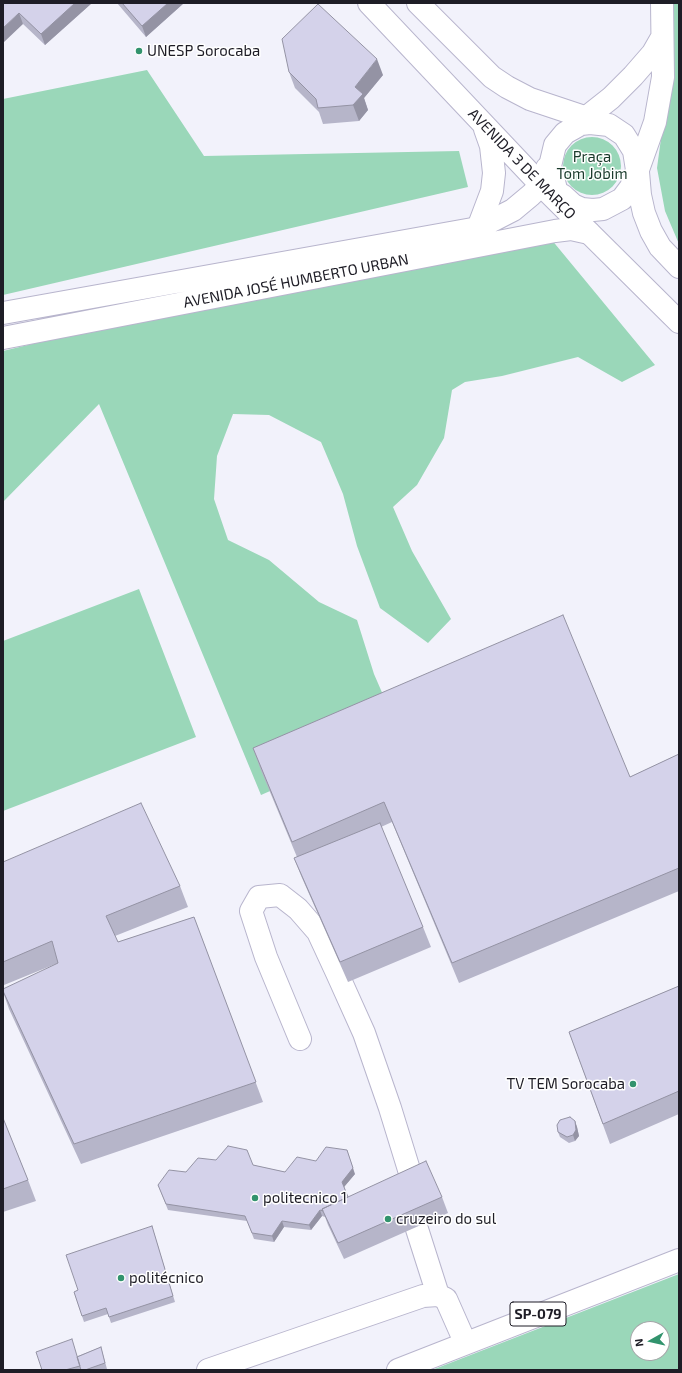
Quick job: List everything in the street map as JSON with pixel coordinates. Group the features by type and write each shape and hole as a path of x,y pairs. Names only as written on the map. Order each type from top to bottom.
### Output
{"street":[{"name":"AVENIDA 3 DE MARÇO","path":"369,3 484,126 548,176 560,204 679,322"},
{"path":"418,3 492,77 519,94 555,107 579,123 608,126 624,135 634,151 640,195 644,213 651,231 660,247 679,267"},
{"path":"661,39 643,66 611,98 565,133 555,145 548,176 557,190 573,204 582,209 603,209 622,199 629,192 636,169 652,129 659,100 663,77 661,39 662,3"},
{"path":"555,107 586,107 611,98"},
{"path":"478,228 492,191 494,173 491,146 484,126"},
{"name":"AVENIDA JOSÉ HUMBERTO URBAN","path":"3,313 478,228 513,210 531,196 548,176"},
{"name":"AVENIDA JOSÉ HUMBERTO URBAN","path":"3,338 555,231 571,230 589,233"},
{"path":"300,1039 266,956 251,911 259,897 280,895 298,909 318,932 334,966 364,1033 390,1108 410,1173 416,1226 438,1295"},
{"name":"SP-079","path":"398,1370 465,1342 679,1260"},
{"path":"208,1370 423,1296 438,1295 446,1300 465,1342"}],"green space":[{"path":"673,3 679,3 679,244 665,211 657,168 671,65"},
{"path":"147,70 204,156 459,151 468,187 3,295 3,99"},
{"name":"Praça Tom Jobim","path":"586,137 598,137 613,145 621,160 621,172 613,187 598,195 586,195 571,187 563,172 563,160 571,145"},
{"path":"551,239 655,365 622,382 578,357 502,376 465,382 452,390 444,438 417,485 393,507 412,551 451,619 428,643 380,608 357,546 343,494 321,442 269,415 233,414 217,456 214,499 228,540 269,560 319,602 357,620 374,674 387,704 411,729 261,795 99,404 3,502 3,351 94,329"},
{"path":"139,589 196,737 3,811 3,641"},
{"path":"679,1274 679,1370 432,1370"}],"building":[{"path":"3,3 75,3 41,34 19,13 3,28"},
{"path":"122,3 168,3 142,26"},
{"path":"318,4 377,59 355,87 363,94 353,105 318,108 316,99 289,72 282,39"},
{"path":"563,615 630,777 679,754 679,868 452,963 384,802 292,842 253,748"},
{"path":"141,803 180,886 106,916 118,942 194,917 256,1082 74,1144 3,991 3,989 58,963 52,941 3,962 3,862"},
{"path":"380,823 423,927 340,962 294,858"},
{"name":"TV TEM Sorocaba","path":"679,986 679,1091 603,1124 569,1032"},
{"path":"570,1117 575,1121 576,1130 573,1135 567,1137 558,1132 557,1125 560,1120"},
{"path":"3,1118 28,1180 3,1189"},
{"name":"politecnico 1","path":"228,1146 247,1150 253,1165 285,1172 297,1157 316,1161 326,1147 347,1150 353,1168 342,1182 348,1197 322,1209 323,1211 320,1210 309,1225 282,1221 272,1236 252,1233 245,1216 166,1204 158,1185 169,1170 186,1172 198,1158 216,1160"},
{"path":"426,1161 442,1197 338,1243 322,1209"},
{"name":"politécnico","path":"152,1226 173,1296 109,1317 106,1308 82,1316 74,1292 78,1290 66,1255"},
{"path":"72,1339 80,1366 65,1370 42,1370 36,1352"},
{"path":"101,1347 105,1363 81,1370 77,1357"}],"place":[{"name":"UNESP Sorocaba","path":"139,51"},
{"name":"TV TEM Sorocaba","path":"633,1084"},
{"name":"politecnico 1","path":"255,1198"},
{"name":"cruzeiro do sul","path":"388,1219"},
{"name":"politécnico","path":"121,1278"}]}
